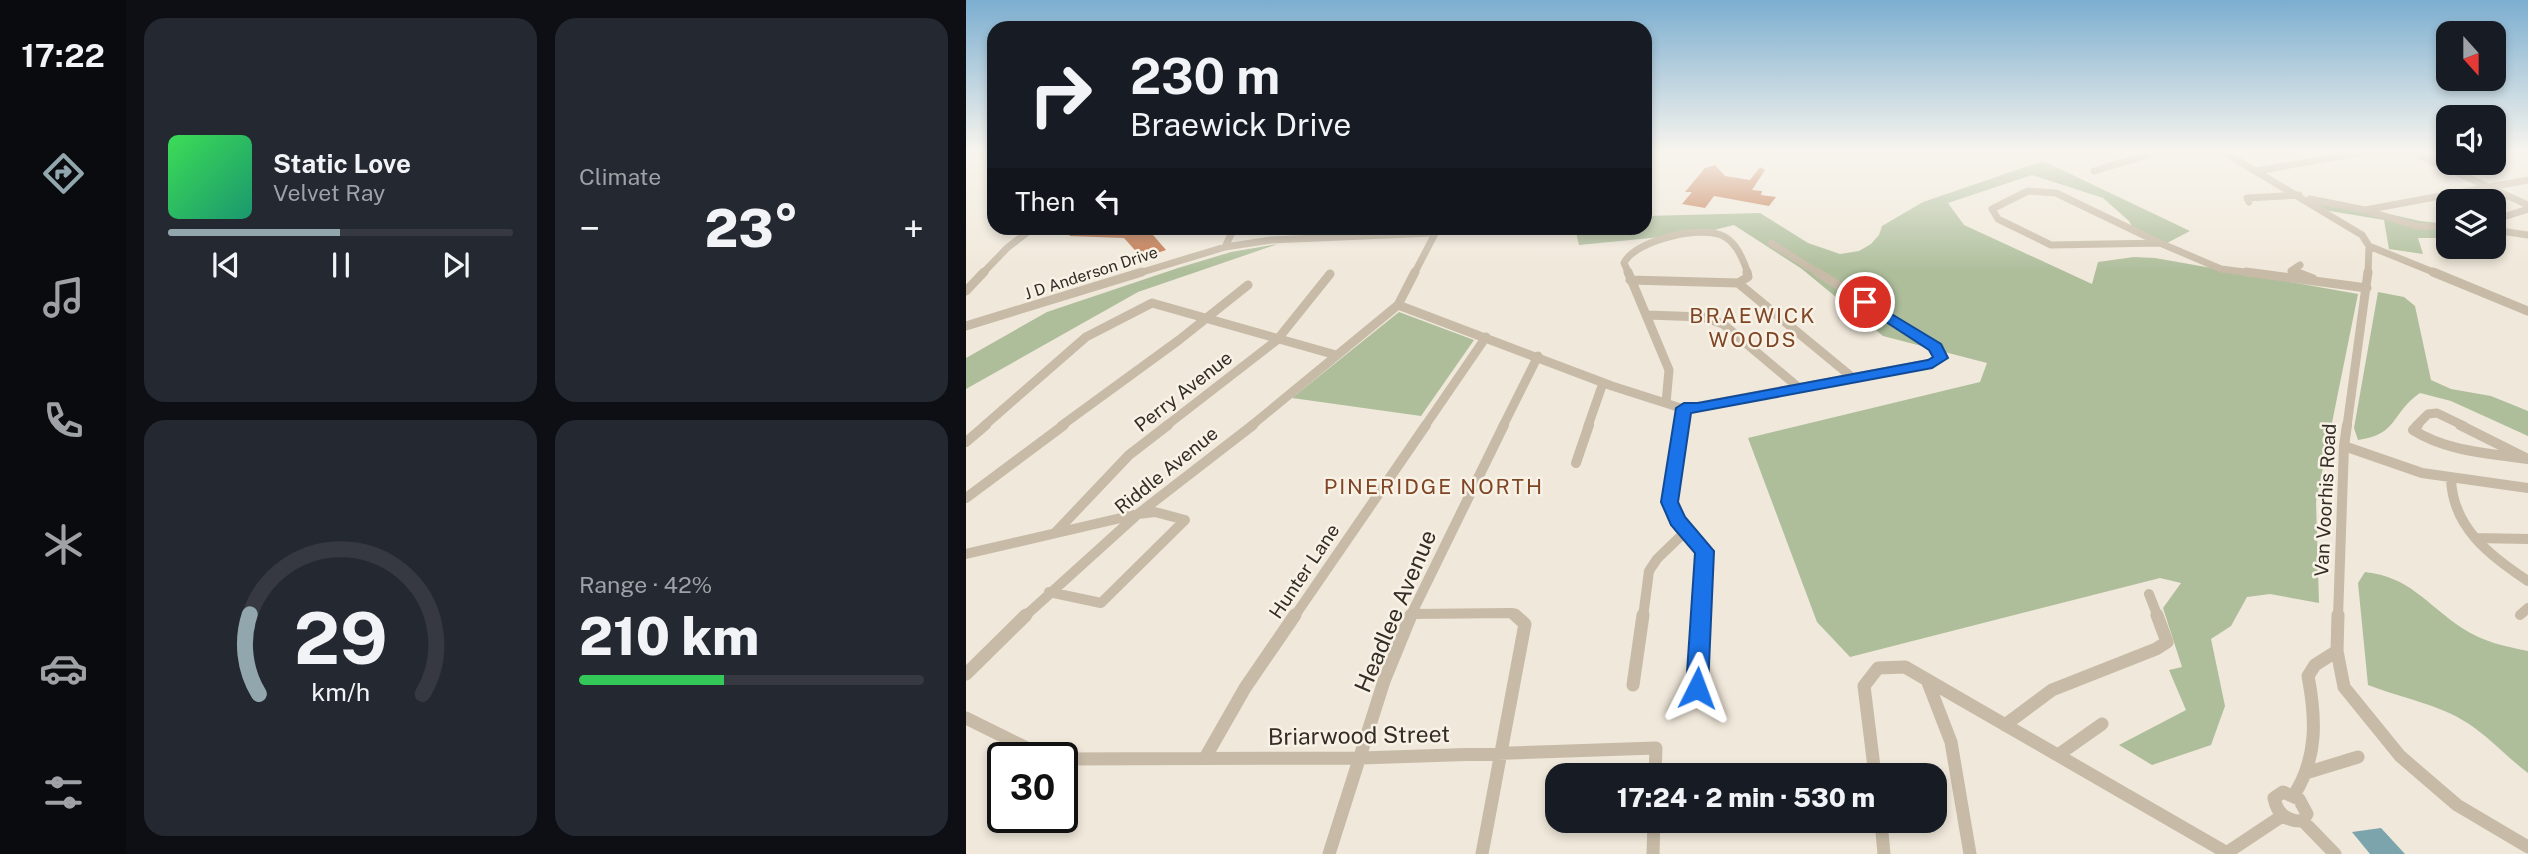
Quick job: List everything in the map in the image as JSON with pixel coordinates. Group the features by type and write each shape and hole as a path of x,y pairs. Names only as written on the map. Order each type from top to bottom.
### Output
{"street":[{"path":"2160,243 2051,245 1998,219 1992,209 2028,191 2056,194 2221,269 2367,288"},
{"path":"2292,191 2351,226 2362,235 2369,246 2528,311"},
{"path":"2365,210 2469,191"},
{"path":"2497,191 2528,207"},
{"path":"2249,202 2247,198 2303,197 2365,210 2416,226 2436,227"},
{"path":"2506,215 2528,207"},
{"path":"2506,232 2528,235"},
{"path":"1630,281 1738,283 1748,277 1747,267 1726,237 1714,233 1697,233 1636,248 1630,252 1624,263 1630,281 1669,370 1666,403"},
{"path":"966,291 1007,248 1024,235"},
{"path":"1226,247 1231,235"},
{"name":"J D Anderson Drive","path":"966,326 1226,247 1271,240 1354,235"},
{"path":"1433,235 1398,305 1538,356 1602,383 1684,408 1698,408 1932,363 1940,358 1936,347 1772,243"},
{"name":"Van Voorhis Road","path":"2369,246 2367,288 2344,446 2337,651 2344,687 2400,756 2457,805 2527,846"},
{"path":"2300,265 2291,271 2319,283"},
{"name":"Perry Avenue","path":"1054,533 1129,455 1277,340 1330,274"},
{"path":"1738,283 1853,378"},
{"path":"966,498 1027,450 1206,320 1248,285"},
{"path":"966,442 1086,337 1152,303 1336,355"},
{"name":"Riddle Avenue","path":"966,674 1049,592 1138,514 1255,423 1398,305"},
{"path":"1647,315 1703,317 1723,324 1798,387"},
{"name":"Hunter Lane","path":"1205,758 1245,688 1486,337"},
{"name":"Headlee Avenue","path":"1329,854 1384,681 1411,614 1538,356"},
{"path":"1576,463 1602,383"},
{"path":"1684,408 1669,502 1677,521 1704,551 1697,688"},
{"path":"2437,413 2528,459 2446,446 2423,438 2413,430 2428,414 2437,413"},
{"path":"2344,446 2423,473 2528,488"},
{"path":"2451,478 2453,504 2475,538 2528,581"},
{"path":"966,554 1138,514 1154,512 1185,520 1101,603 1049,592"},
{"path":"1633,685 1649,571 1657,559 1686,531"},
{"path":"2475,538 2528,539"},
{"path":"2006,725 2052,690 2156,649 2166,642 2149,594"},
{"path":"1411,614 1512,613 1525,624 1482,854"},
{"path":"2294,796 2309,772 2315,717 2308,676 2315,665 2337,651"},
{"path":"1874,763 1864,686 1878,668 1905,667 2226,853 2282,816"},
{"path":"1927,679 1951,742 1970,854"},
{"path":"966,718 1015,742"},
{"path":"2058,755 2102,724"},
{"name":"Briarwood Street","path":"1078,759 1361,758 1503,751 1656,748 1655,763"},
{"path":"2309,772 2358,757"},
{"path":"2283,792 2294,796 2306,809 2307,814 2303,821 2293,822 2282,816 2275,807 2274,798 2283,792"},
{"path":"2303,821 2335,854"},
{"path":"1653,854 1654,833"},
{"path":"1882,833 1884,854"}],"green space":[{"path":"1956,191 1984,191 1948,203 1964,225 2092,284 2098,262 2134,257 2155,258 2358,294 2316,502 2319,603 2270,594 2247,597 2231,626 2211,639 2225,706 2211,745 2152,765 2119,745 2186,710 2169,670 2182,667 2163,608 2181,583 2160,578 1850,657 1817,622 1748,438 1980,382 1987,363 1883,336 1802,269 1734,225 1702,233 1579,245 1577,235 1652,235 1652,216 1760,213 1808,243 1840,254 1859,251 1871,244 1879,235 1882,226 1923,202"},
{"path":"2081,191 2106,191 2190,231 2167,243 2134,230 2129,221 2103,198"},
{"path":"2310,196 2436,223 2436,238 2418,238 2423,254 2389,249 2384,220 2324,210"},
{"path":"1278,244 1138,292 966,389 966,358 1047,312 1231,252"},
{"path":"2378,292 2404,297 2415,306 2431,380 2451,389 2491,396 2528,411 2528,436 2451,401 2420,393 2388,428 2358,440 2354,428"},
{"path":"1399,312 1474,340 1421,416 1292,398"},
{"path":"2365,572 2394,579 2478,637 2528,651 2528,773 2484,735 2457,717 2433,706 2368,685 2358,583"}],"water":[{"path":"2381,828 2405,854 2370,854 2352,832"}],"building":[{"path":"1761,191 1761,195 1776,197 1769,206 1714,196 1705,208 1682,204 1692,192 1685,192"},
{"path":"1153,235 1166,250 1142,258 1124,238 1069,236"}],"district":[{"name":"BRAEWICK WOODS","path":"1753,327"},
{"name":"PINERIDGE NORTH","path":"1434,486"}],"route":[{"path":"1697,688 1704,551 1677,521 1669,502 1684,408 1698,408 1932,363 1940,358 1936,347 1865,302"}]}
